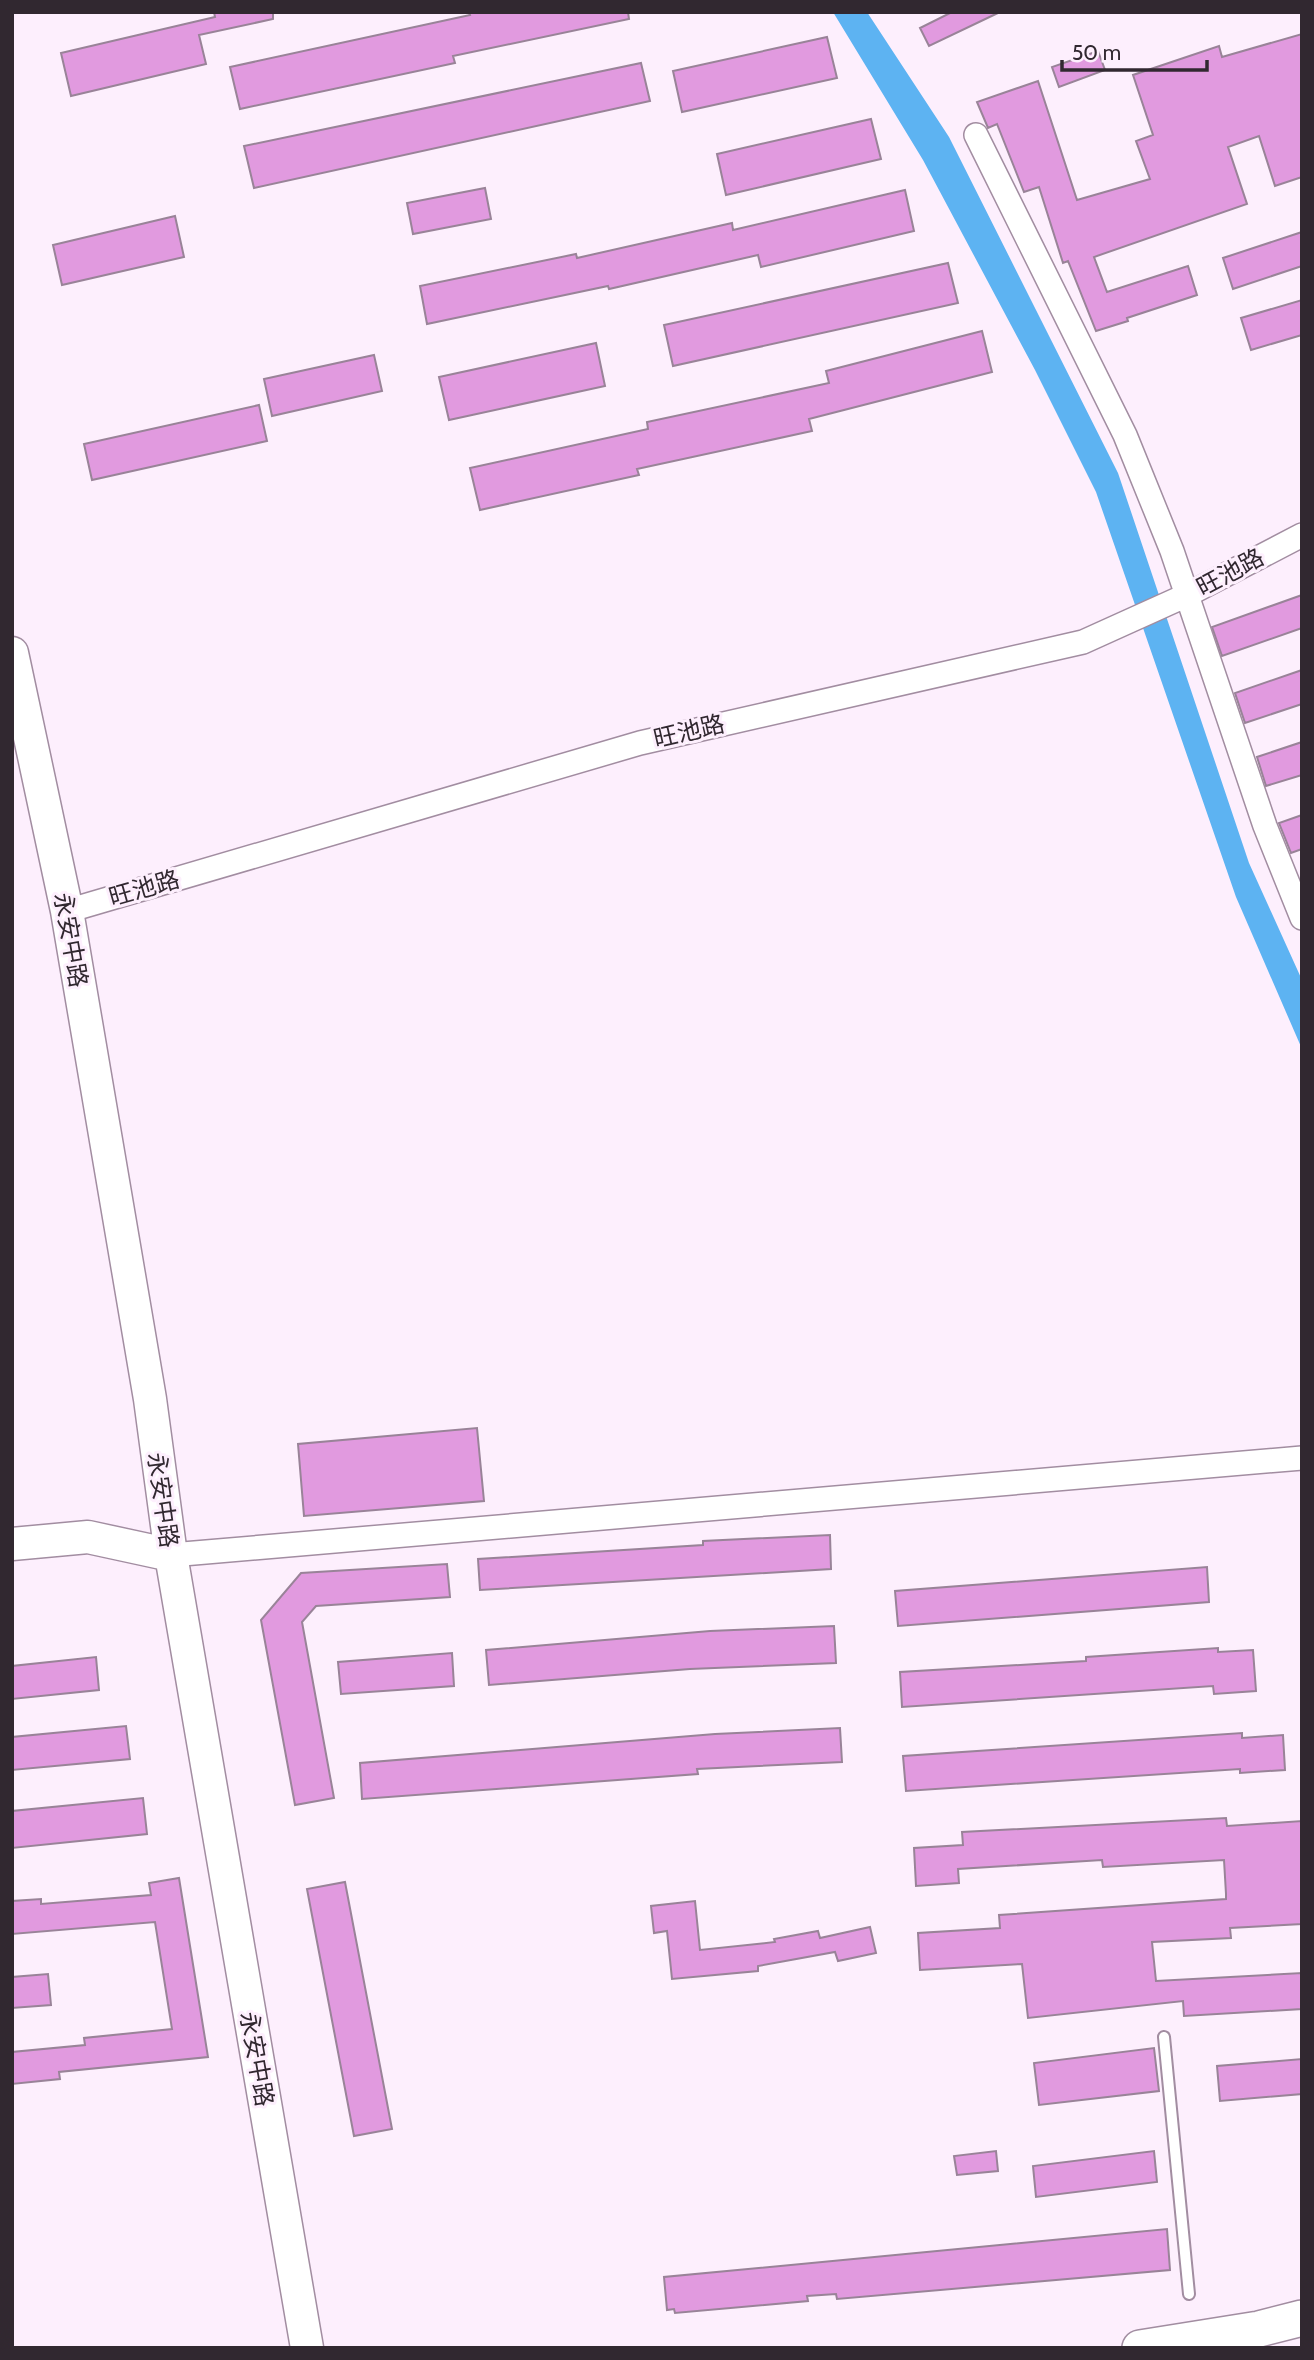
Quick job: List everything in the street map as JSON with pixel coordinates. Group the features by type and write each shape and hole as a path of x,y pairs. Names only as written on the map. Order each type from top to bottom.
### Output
{"main road":[{"path":"1140,2348 1259,2329 1302,2318"}],"street":[{"path":"976,135 1125,435 1187,595 1265,826 1302,918"},
{"name":"旺池路","path":"67,911 640,743 1083,642 1187,595 1302,535"},
{"name":"永安中路","path":"12,653 67,911 150,1399 171,1555 307,2348"},
{"path":"12,1544 88,1536 171,1555 1302,1458"}],"lane":[{"path":"1164,2037 1189,2294"}],"water":[{"path":"833,12 867,12 949,137 1118,473 1249,863 1302,980 1302,1049 1236,897 1096,492 1035,370 923,160"}],"building":[{"path":"214,12 273,12 273,19 199,35 206,64 71,96 61,53 215,17"},
{"path":"469,12 628,12 629,19 453,56 455,63 240,109 230,67 470,15"},
{"path":"952,12 1000,12 929,46 920,28"},
{"path":"1302,34 1302,177 1275,186 1259,136 1228,147 1247,204 1094,257 1107,292 1188,266 1197,295 1096,331 1068,261 1063,263 1039,187 1024,192 997,124 988,128 977,102 1038,81 1077,200 1150,179 1136,141 1153,135 1133,75 1219,46 1222,57"},
{"path":"827,37 837,78 682,112 673,71"},
{"path":"1098,51 1105,70 1059,87 1052,67"},
{"path":"641,63 650,101 254,188 244,146"},
{"path":"871,119 881,159 726,195 717,154"},
{"path":"485,188 491,219 413,234 407,203"},
{"path":"905,190 914,231 761,267 758,255 609,289 608,286 427,324 420,286 576,254 577,258 732,223 733,230"},
{"path":"175,216 184,257 62,285 53,245"},
{"path":"1302,232 1302,266 1233,289 1223,258"},
{"path":"948,263 958,303 673,366 664,325"},
{"path":"1302,300 1302,335 1251,350 1241,318"},
{"path":"982,331 992,372 809,419 812,431 637,469 639,475 480,510 470,468 648,429 647,422 829,383 826,371"},
{"path":"596,343 605,386 449,420 439,377"},
{"path":"374,355 382,391 272,416 264,379"},
{"path":"259,405 267,441 92,480 84,444"},
{"path":"1302,595 1302,628 1222,656 1212,627"},
{"path":"1302,670 1302,704 1245,723 1235,693"},
{"path":"1302,742 1302,775 1266,786 1257,757"},
{"path":"1302,815 1302,849 1291,853 1279,823"},
{"path":"477,1428 484,1501 304,1516 298,1444"},
{"path":"830,1535 831,1569 480,1590 478,1559 703,1545 703,1541"},
{"path":"447,1564 450,1597 316,1606 302,1622 334,1798 295,1805 261,1620 301,1573"},
{"path":"1207,1567 1209,1602 898,1626 895,1591"},
{"path":"834,1626 836,1663 690,1669 489,1685 486,1650 710,1631"},
{"path":"1218,1648 1218,1652 1253,1650 1256,1691 1214,1694 1213,1686 902,1707 900,1672 1086,1661 1086,1657"},
{"path":"452,1653 454,1686 341,1694 338,1662"},
{"path":"96,1657 99,1690 12,1699 12,1666"},
{"path":"126,1726 130,1759 12,1770 12,1737"},
{"path":"840,1728 842,1762 697,1769 698,1774 362,1799 360,1763 715,1734"},
{"path":"1242,1733 1242,1738 1283,1735 1285,1770 1240,1773 1240,1769 906,1791 903,1756"},
{"path":"143,1798 147,1834 12,1848 12,1811"},
{"path":"1226,1818 1227,1826 1302,1821 1302,1924 1230,1928 1231,1938 1152,1942 1156,1981 1302,1973 1302,2009 1184,2016 1183,2001 1028,2018 1022,1964 920,1970 918,1933 1000,1928 999,1915 1226,1899 1226,1894 1224,1860 1103,1867 1102,1860 958,1869 959,1883 916,1886 914,1848 963,1845 962,1832"},
{"path":"179,1878 208,2057 59,2072 60,2079 12,2084 12,2052 85,2045 84,2038 172,2029 155,1922 12,1934 12,1901 41,1899 41,1904 151,1895 149,1883"},
{"path":"345,1882 392,2129 354,2136 307,1889"},
{"path":"695,1901 700,1950 775,1942 774,1939 818,1931 820,1938 870,1927 876,1953 838,1961 835,1952 758,1966 758,1971 672,1979 667,1931 654,1933 651,1906"},
{"path":"48,1974 51,2005 12,2008 12,1977"},
{"path":"1154,2048 1159,2091 1039,2105 1034,2063"},
{"path":"1302,2059 1302,2094 1220,2101 1217,2066"},
{"path":"996,2151 998,2171 957,2175 954,2156"},
{"path":"1154,2151 1157,2182 1036,2197 1033,2166"},
{"path":"1167,2229 1170,2270 837,2299 836,2294 807,2296 808,2301 675,2313 674,2309 667,2310 664,2277"}]}
